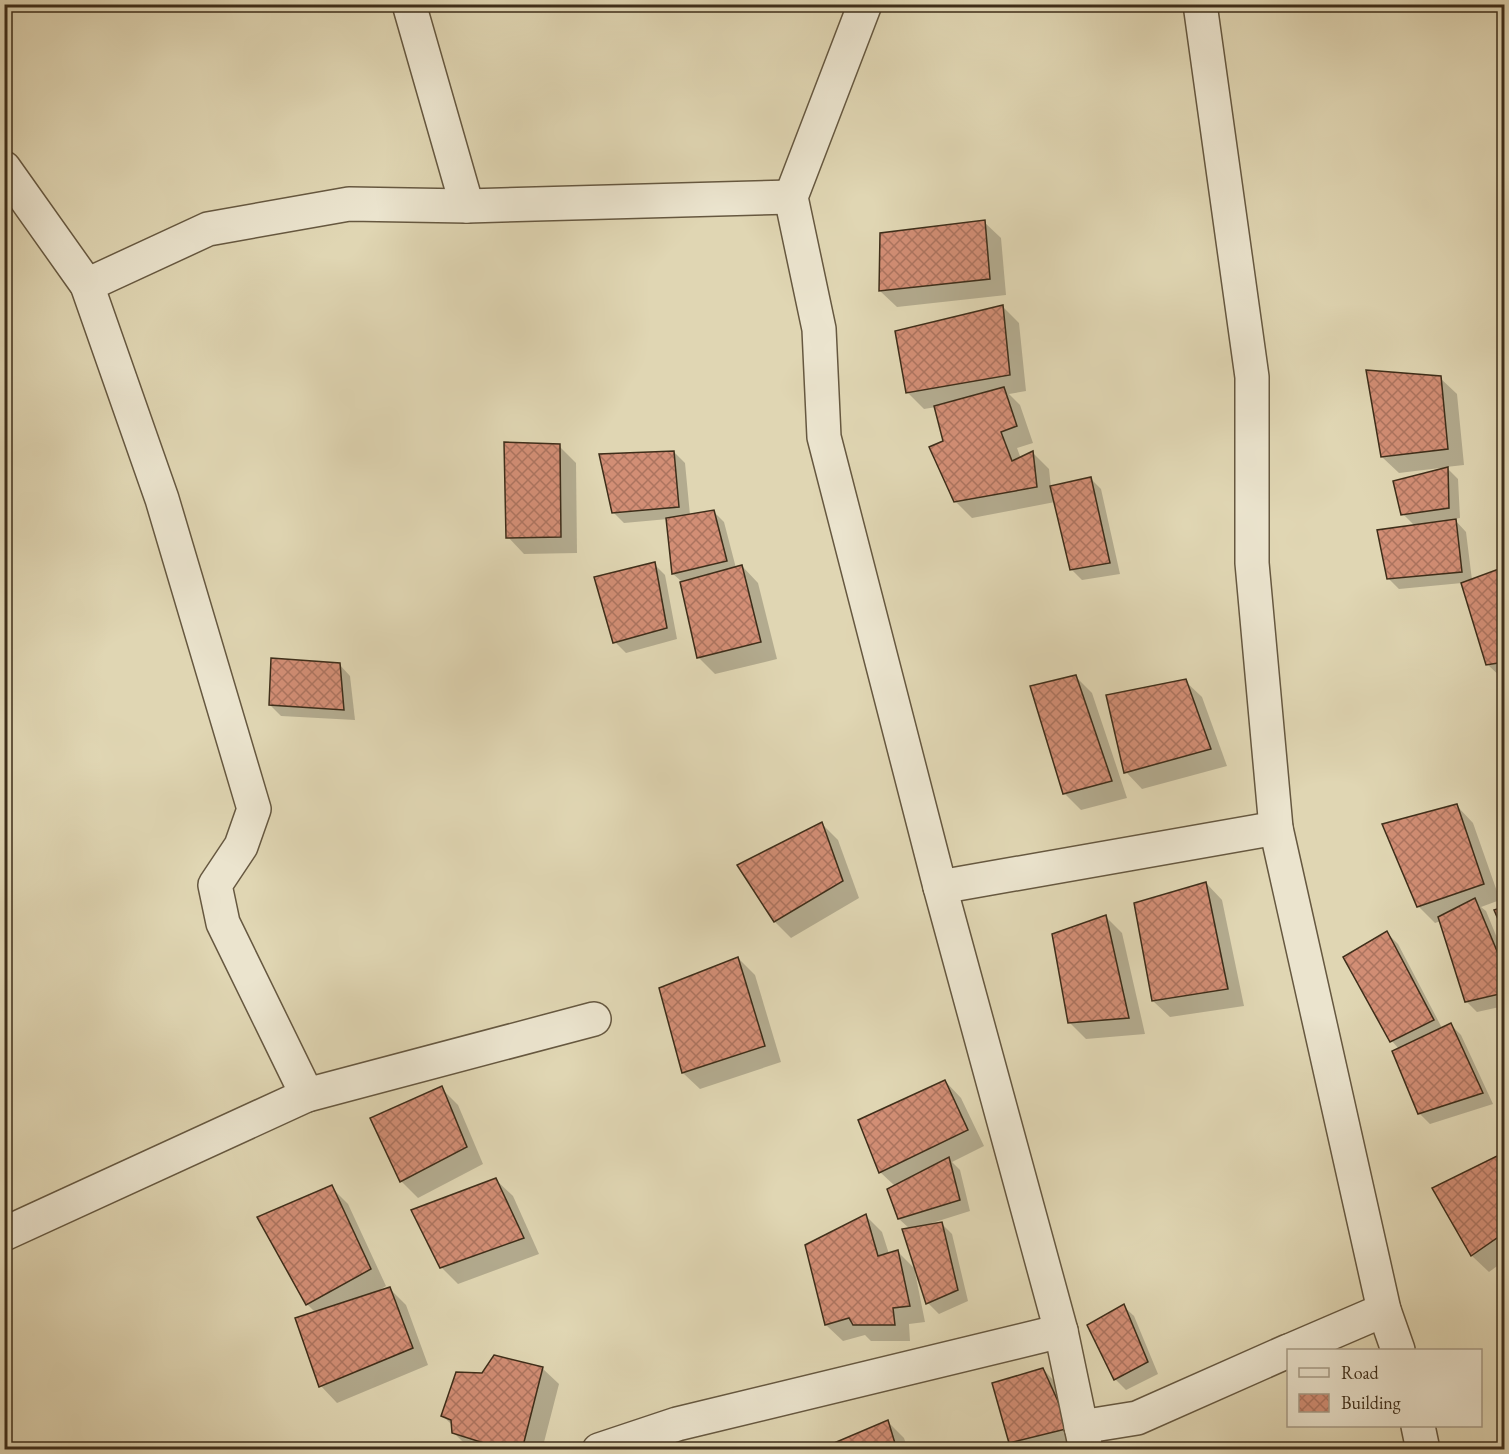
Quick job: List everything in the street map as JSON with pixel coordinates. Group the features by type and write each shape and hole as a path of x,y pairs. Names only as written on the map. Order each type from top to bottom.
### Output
{"street":[{"path":"410,4 467,206"},
{"path":"865,4 791,197 819,329 824,437 940,887 1061,1331 1083,1438 1137,1418 1287,1352"},
{"path":"1200,4 1252,377 1252,563 1276,828 1384,1310 1398,1349"},
{"path":"4,168 87,285 162,499 254,809 241,846 215,885 223,923 307,1095"},
{"path":"87,285 208,229 349,204 467,206 791,197"},
{"path":"940,887 1276,828"},
{"path":"4,1234 307,1095 594,1019"},
{"path":"1295,1349 1384,1310"},
{"path":"599,1449 677,1424 1061,1331"},
{"path":"1418,1427 1423,1449"}],"building":[{"path":"985,220 990,279 879,291 880,233"},
{"path":"1003,305 1010,375 906,393 895,331"},
{"path":"1366,370 1441,376 1448,449 1381,457"},
{"path":"1004,387 1017,426 1001,432 1012,461 1033,451 1037,487 954,502 929,447 943,441 934,406"},
{"path":"504,442 560,444 561,537 506,538"},
{"path":"674,451 679,507 612,513 599,454"},
{"path":"1448,467 1449,508 1401,515 1393,481"},
{"path":"1091,477 1110,563 1070,570 1050,486"},
{"path":"714,510 727,561 672,574 666,518"},
{"path":"1456,519 1462,572 1387,579 1377,530"},
{"path":"655,562 667,628 613,643 594,577"},
{"path":"742,565 761,642 697,658 680,582"},
{"path":"1504,567 1504,662 1486,665 1461,583"},
{"path":"271,658 340,663 344,710 269,705"},
{"path":"1076,675 1112,781 1063,794 1030,686"},
{"path":"1186,679 1211,749 1124,773 1106,695"},
{"path":"1457,804 1484,884 1417,907 1382,824"},
{"path":"822,822 843,881 774,922 737,865"},
{"path":"1206,882 1228,989 1152,1001 1134,903"},
{"path":"1475,898 1504,968 1504,993 1465,1002 1438,917"},
{"path":"1504,907 1504,933 1494,910"},
{"path":"1106,915 1129,1018 1068,1023 1052,934"},
{"path":"1387,931 1434,1020 1390,1042 1343,957"},
{"path":"738,957 765,1046 682,1073 659,988"},
{"path":"1451,1023 1483,1093 1418,1114 1392,1051"},
{"path":"945,1080 968,1130 879,1173 858,1120"},
{"path":"442,1086 467,1147 400,1182 370,1118"},
{"path":"1497,1156 1504,1172 1504,1233 1471,1256 1432,1188"},
{"path":"949,1157 960,1200 898,1219 887,1189"},
{"path":"496,1178 524,1238 440,1268 411,1210"},
{"path":"332,1185 371,1269 306,1305 257,1217"},
{"path":"866,1214 878,1256 898,1250 910,1306 893,1308 895,1325 853,1325 849,1318 825,1325 805,1245"},
{"path":"942,1222 958,1290 926,1304 902,1229"},
{"path":"390,1287 413,1348 319,1387 295,1318"},
{"path":"1124,1304 1148,1362 1114,1380 1087,1325"},
{"path":"494,1355 543,1367 522,1450 506,1450 452,1433 451,1420 441,1416 456,1372 482,1373"},
{"path":"1043,1368 1070,1428 1009,1443 992,1383"},
{"path":"888,1420 897,1450 828,1450 827,1446"}]}
